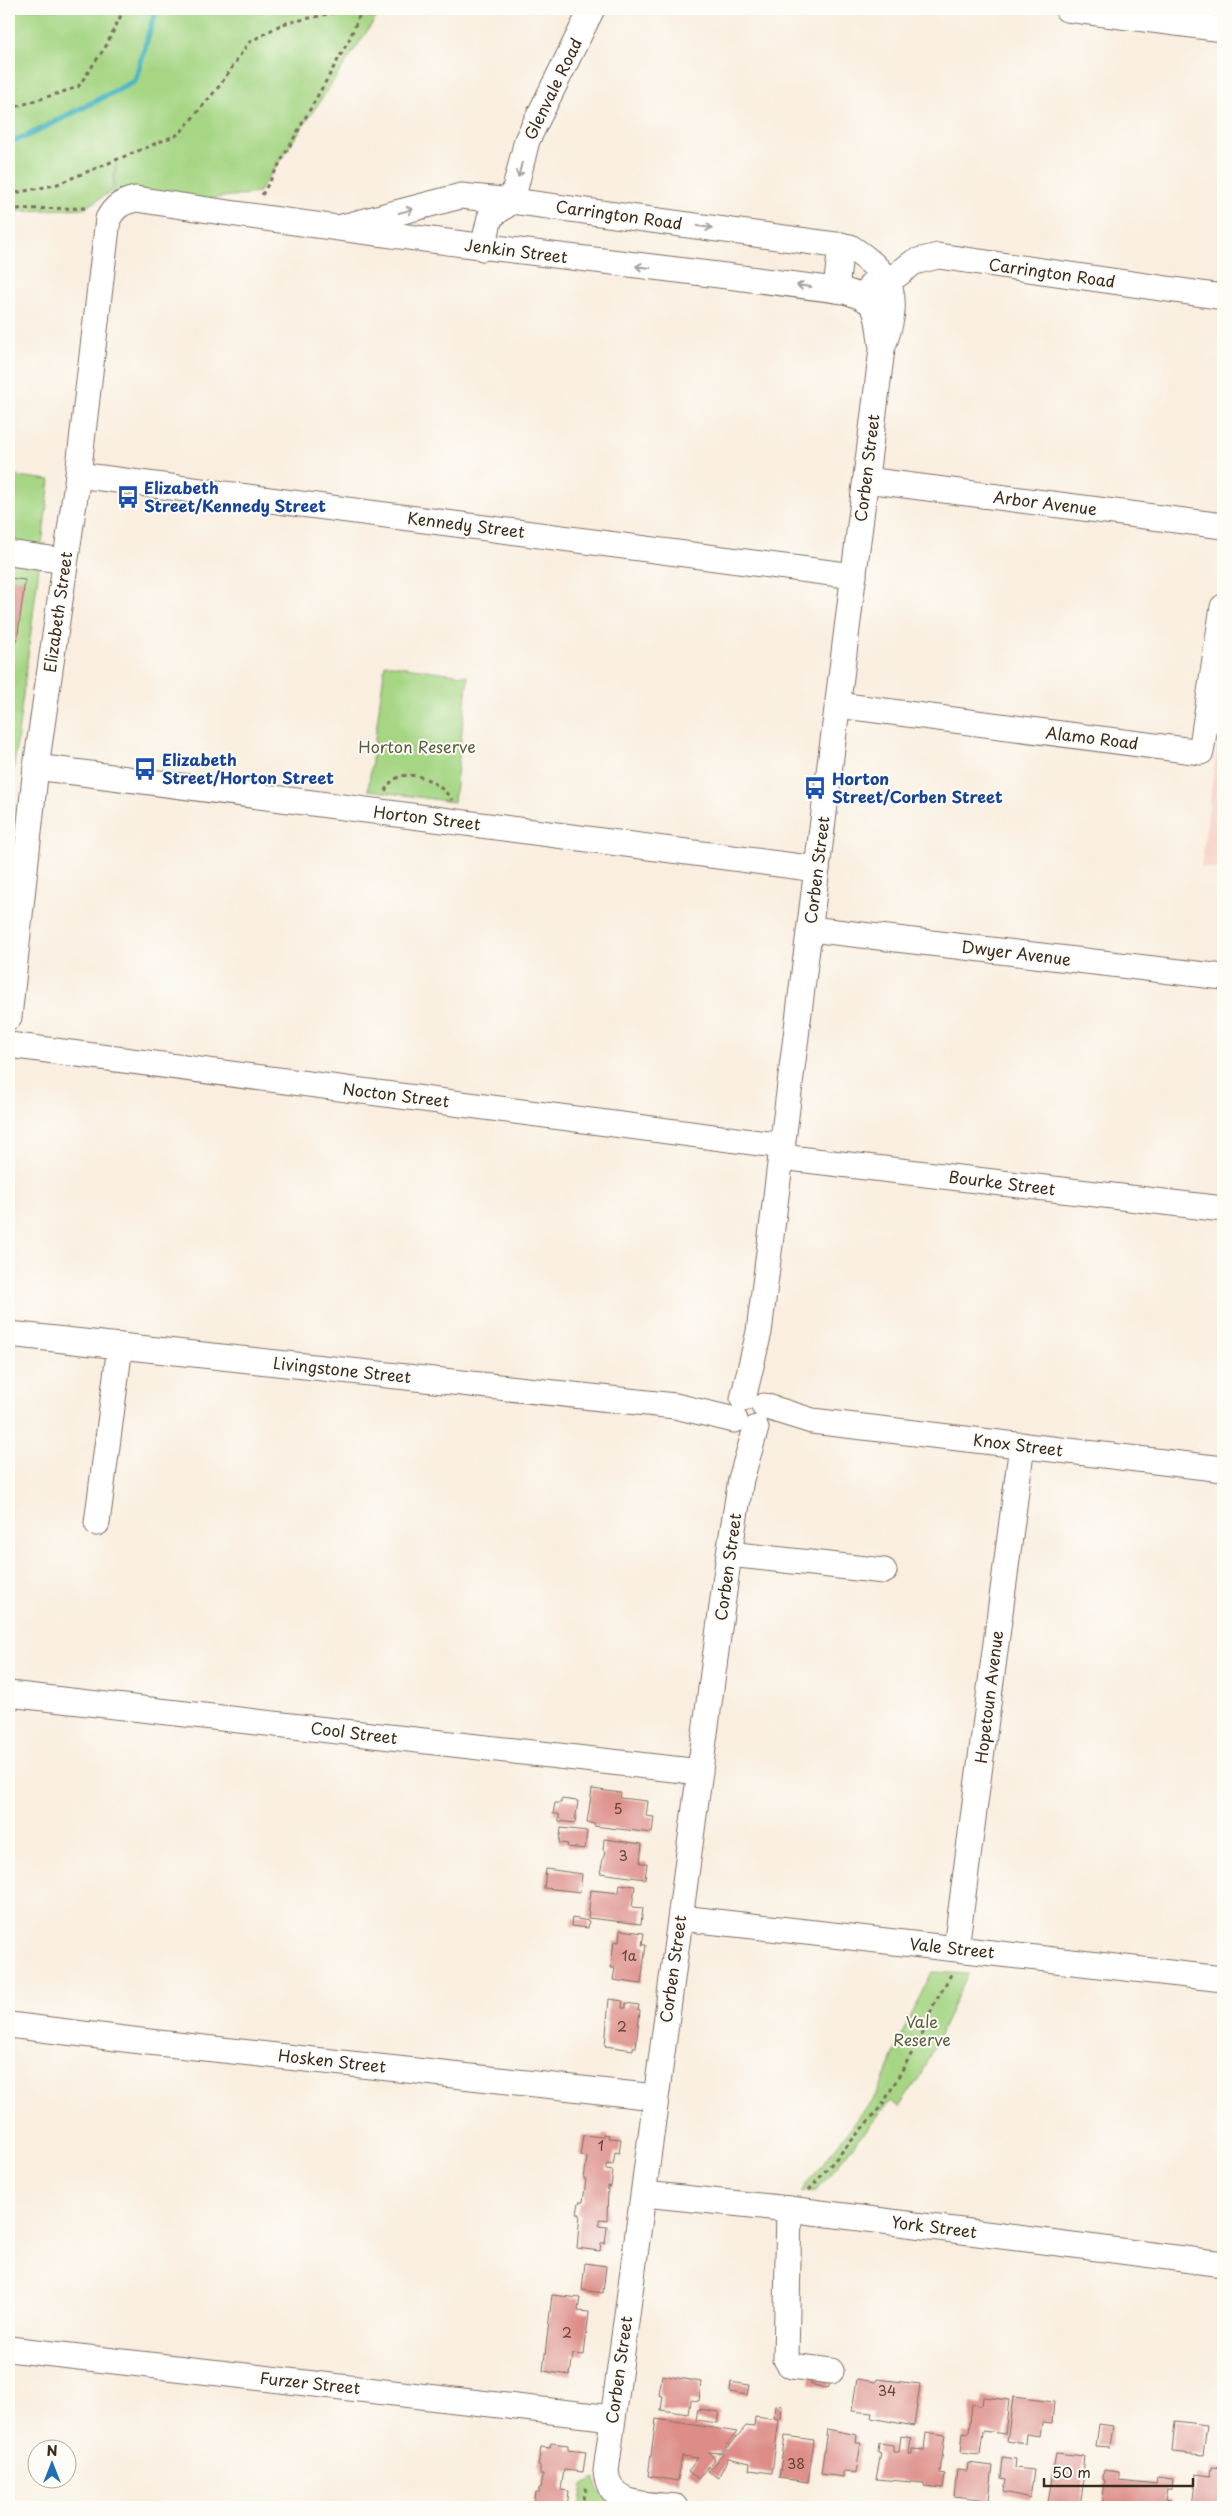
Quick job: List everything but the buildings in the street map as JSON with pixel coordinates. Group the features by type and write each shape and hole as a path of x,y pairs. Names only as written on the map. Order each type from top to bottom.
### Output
{"street":[{"name":"Glenvale Road","path":"512,201 527,140 592,9"},
{"path":"1067,9 1223,29"},
{"name":"Carrington Road","path":"342,227 461,196 512,201 850,246 872,261 887,279 892,290 891,326 882,349"},
{"name":"Jenkin Street","path":"113,210 122,202 136,199 250,217 342,227 484,248 840,291 864,296 872,305 878,322 882,349"},
{"path":"484,248 490,217 512,201"},
{"name":"Elizabeth Street","path":"9,1017 36,767 78,475 108,219 113,210"},
{"path":"840,291 841,245"},
{"name":"Carrington Road","path":"840,291 887,279 897,275 914,262 938,256 1223,296"},
{"name":"Corben Street","path":"676,2507 632,2502 620,2498 608,2486 606,2471 644,2194 655,2096 750,1414 882,349"},
{"name":"Kennedy Street","path":"78,475 854,576"},
{"name":"Arbor Avenue","path":"866,480 1223,526"},
{"path":"9,553 65,561"},
{"name":"Alamo Road","path":"838,705 1201,752 1223,607"},
{"name":"Horton Street","path":"36,767 817,869"},
{"name":"Dwyer Avenue","path":"810,930 1223,977"},
{"name":"Nocton Street","path":"9,1045 782,1152"},
{"name":"Bourke Street","path":"782,1152 1223,1209"},
{"name":"Livingstone Street","path":"9,1334 750,1414"},
{"path":"97,1523 120,1346"},
{"name":"Knox Street","path":"750,1414 1223,1468"},
{"name":"Hopetoun Avenue","path":"964,1949 1022,1445"},
{"path":"729,1554 884,1572"},
{"name":"Cool Street","path":"9,1694 700,1772"},
{"name":"Vale Street","path":"681,1918 1223,1979"},
{"name":"Hosken Street","path":"9,2025 159,2043 655,2096"},
{"name":"York Street","path":"644,2194 793,2209 1223,2264"},
{"path":"793,2209 786,2359 788,2364 792,2366 830,2371"},
{"name":"Furzer Street","path":"9,2350 612,2418"}],"path":[{"path":"9,109 78,87 106,46 124,9"},
{"path":"9,194 55,185 179,134 221,84 248,43 282,24 351,9"},
{"path":"250,217 349,40 362,9"},
{"path":"9,208 89,208"},
{"path":"384,792 394,779 405,775 420,776 444,788 454,802"},
{"path":"793,2209 883,2104 923,2034 933,2006 964,1949"},
{"path":"581,2507 587,2484"}],"shaded area":[{"path":"1223,699 1223,870 1201,867"}],"green space":[{"path":"9,9 382,9 258,193 113,210 116,162 112,191 85,208 9,212"},
{"path":"9,475 50,480 12,782 9,782"},
{"name":"Horton Reserve","path":"385,664 468,676 454,802 368,790"},
{"name":"Vale Reserve","path":"932,1972 968,1974 919,2078 899,2107 890,2101 816,2191 801,2192 878,2092 908,2020"},
{"path":"596,2479 598,2490 616,2507 579,2507 583,2485"}],"waterway":[{"path":"9,142 27,136 135,81 156,9"}],"place":[{"name":"Elizabeth Street/Kennedy Street","path":"128,497"},
{"name":"Elizabeth Street/Horton Street","path":"145,769"},
{"name":"Horton Street/Corben Street","path":"815,788"}]}
